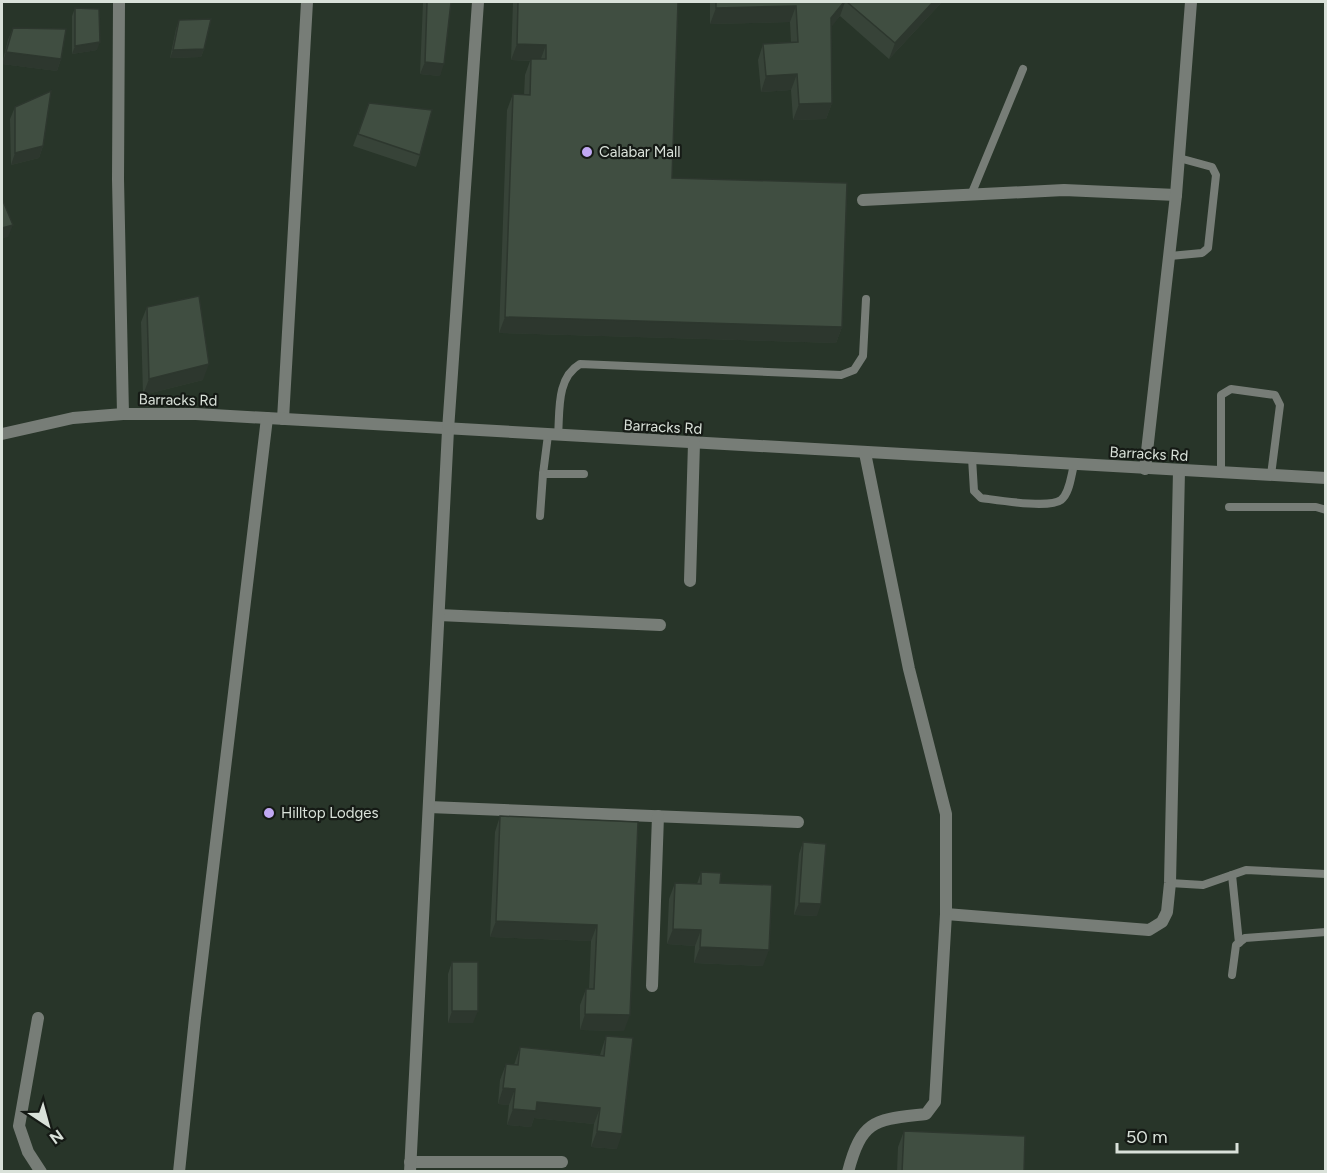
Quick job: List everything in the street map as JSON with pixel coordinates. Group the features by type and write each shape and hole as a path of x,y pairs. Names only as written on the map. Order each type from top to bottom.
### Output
{"street":[{"path":"119,2 118,179 123,414"},
{"path":"283,419 308,2"},
{"path":"478,2 448,430 410,1167 562,1162"},
{"path":"1145,469 1170,256 1191,2"},
{"path":"862,200 1064,190 1176,195"},
{"name":"Barracks Rd","path":"2,434 73,418 123,414 267,418 1326,478"},
{"path":"179,1172 195,1018 267,418"},
{"path":"690,581 694,443"},
{"path":"848,1172 864,1131 882,1119 926,1114 935,1102 946,914 946,814 909,669 865,453"},
{"path":"946,914 1149,930 1162,922 1167,912 1170,883 1179,471"},
{"path":"439,615 660,625"},
{"path":"429,807 798,822"},
{"path":"652,986 658,816"},
{"path":"38,1018 19,1126 28,1152 40,1172"}],"lane":[{"path":"971,195 1023,69"},
{"path":"1170,256 1202,253 1208,248 1216,175 1212,167 1179,158"},
{"path":"540,516 543,474 562,386 570,370 580,364 841,375 854,370 863,356 866,299"},
{"path":"1221,472 1221,395 1231,389 1275,395 1280,405 1271,475"},
{"path":"972,458 974,491 981,498 1049,504 1061,501 1067,492 1074,465"},
{"path":"543,474 584,474"},
{"path":"1228,507 1316,507 1326,510"},
{"path":"1170,883 1203,885 1246,870 1326,874"},
{"path":"1232,874 1239,943"},
{"path":"1232,975 1236,945 1245,938 1326,933"}],"building":[{"path":"427,2 451,2 444,64 425,62"},
{"name":"Calabar Mall","path":"518,2 678,2 672,178 847,183 842,327 505,317 513,94 530,95 531,59 546,59 546,45 517,44"},
{"path":"716,2 844,2 831,18 832,103 799,104 797,74 766,76 763,44 798,42 796,6 716,8"},
{"path":"847,2 933,2 895,43"},
{"path":"75,8 99,9 100,42 75,46"},
{"path":"211,19 204,49 173,50 179,20"},
{"path":"13,28 66,29 61,59 6,52"},
{"path":"51,91 43,146 15,153 15,107"},
{"path":"369,103 432,110 420,155 358,134"},
{"path":"2,201 13,225 2,228"},
{"path":"199,296 209,364 149,379 147,307"},
{"path":"500,816 638,822 630,1015 585,1014 586,989 594,989 597,925 496,921"},
{"path":"803,842 826,844 821,904 799,903"},
{"path":"701,872 721,873 720,883 772,885 769,950 700,947 701,930 673,929 675,883 701,884"},
{"path":"452,962 478,962 478,1011 452,1011"},
{"path":"606,1036 633,1038 622,1134 597,1131 600,1108 537,1102 536,1111 513,1109 515,1089 503,1088 506,1064 518,1065 520,1047 604,1056"},
{"path":"904,1131 1025,1136 1024,1172 902,1172"}],"place":[{"name":"Calabar Mall","path":"587,152"},
{"name":"Hilltop Lodges","path":"269,813"}]}
